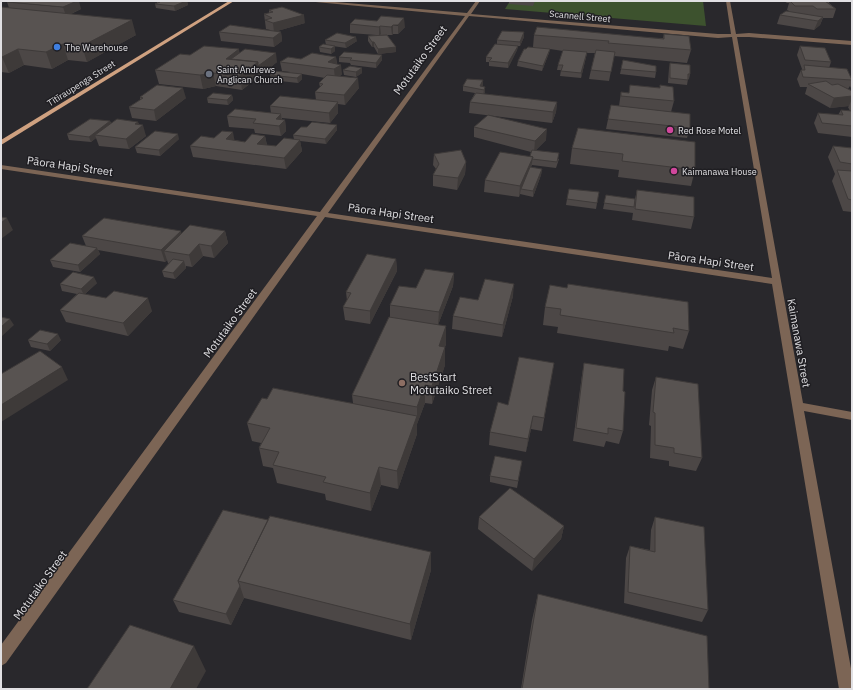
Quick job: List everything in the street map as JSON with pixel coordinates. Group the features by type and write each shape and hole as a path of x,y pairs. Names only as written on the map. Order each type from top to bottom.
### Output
{"main road":[{"name":"Tītīraupenga Street","path":"1,144 232,1"}],"street":[{"name":"Scannell Street","path":"308,1 718,36 748,35 852,43"},
{"name":"Motutaiko Street","path":"1,658 478,1"},
{"name":"Kaimanawa Street","path":"728,1 847,689"},
{"name":"Pāora Hapi Street","path":"1,167 777,282"},
{"path":"798,406 852,416"}],"green space":[{"path":"510,1 703,1 706,26 505,9"}],"building":[{"path":"77,1 63,7 7,2"},
{"path":"157,1 186,1 174,6 155,4 160,2"},
{"path":"790,1 825,1 836,9 817,9 813,6 795,6"},
{"path":"1,7 132,20 82,46 63,44 46,52 18,49 1,57"},
{"path":"282,7 304,15 273,23 265,20 272,18 264,14 273,12 269,10"},
{"path":"786,11 823,17 818,21 780,15"},
{"path":"381,16 404,18 398,25 393,25 391,27 350,24 355,19 377,21"},
{"path":"230,25 281,32 273,38 219,32"},
{"path":"537,27 664,39 664,34 689,36 691,50 534,35"},
{"path":"502,31 524,32 520,42 497,40"},
{"path":"337,33 356,37 345,43 325,40"},
{"path":"387,35 396,47 378,49 368,36"},
{"path":"323,44 335,46 331,49 319,47"},
{"path":"495,44 518,46 508,63 489,61 492,58 486,57"},
{"path":"204,46 239,49 226,59 258,62 240,76 213,73 200,75 155,70 180,54 190,55"},
{"path":"800,46 825,48 831,62 805,60"},
{"path":"528,47 550,49 543,66 518,61 524,49"},
{"path":"245,49 276,53 258,66 258,62 231,59"},
{"path":"563,50 587,52 581,73 561,71 563,65 558,65"},
{"path":"596,50 615,52 611,72 591,70"},
{"path":"344,52 382,55 376,63 350,60 352,58 339,57"},
{"path":"312,53 336,57 328,62 341,65 334,69 280,62 288,57 301,59"},
{"path":"623,60 656,66 656,72 621,69"},
{"path":"670,63 690,65 688,80 670,78"},
{"path":"804,65 847,69 852,80 803,77 801,70 805,70"},
{"path":"350,66 362,68 356,72 343,70"},
{"path":"274,71 302,74 297,78 270,75"},
{"path":"327,75 358,78 344,95 315,92 323,84 319,83"},
{"path":"467,79 483,80 480,86 485,87 484,90 463,86"},
{"path":"826,81 832,85 838,84 852,91 852,96 834,98 808,84"},
{"path":"157,85 183,88 154,110 129,107 143,98 140,97"},
{"path":"630,85 660,88 660,85 673,87 674,101 621,96 621,92 629,93"},
{"path":"213,93 232,95 227,100 207,98"},
{"path":"476,93 557,102 553,112 470,102"},
{"path":"280,96 338,102 329,113 270,106"},
{"path":"611,105 690,114 690,128 608,119"},
{"path":"235,109 281,114 276,119 285,120 279,126 253,123 256,119 227,116"},
{"path":"841,110 852,111 852,126 822,123 818,113 843,115"},
{"path":"488,115 547,129 535,141 474,127"},
{"path":"90,119 110,121 89,137 67,134"},
{"path":"117,119 138,122 135,124 143,125 126,139 95,135"},
{"path":"312,122 337,125 325,139 293,135 301,127 307,127"},
{"path":"578,128 695,142 695,170 622,161 623,154 572,148"},
{"path":"155,131 178,134 159,150 135,147"},
{"path":"222,131 233,132 226,139 245,142 252,134 265,136 257,144 276,146 284,138 300,140 284,158 190,146 201,136 214,138"},
{"path":"833,146 852,148 852,164 840,162"},
{"path":"461,150 466,162 458,178 433,175 439,164 434,154"},
{"path":"532,150 559,153 557,162 532,159 533,157 530,156"},
{"path":"500,152 533,157 520,186 485,180"},
{"path":"530,167 542,169 533,191 521,189"},
{"path":"837,170 852,171 852,200 848,199"},
{"path":"569,189 599,192 597,203 567,199"},
{"path":"637,190 694,197 694,217 635,209"},
{"path":"606,195 635,199 634,207 604,203"},
{"path":"1,217 7,218 1,223"},
{"path":"104,218 181,231 161,250 82,236"},
{"path":"190,225 225,231 211,246 199,244 189,255 164,251"},
{"path":"70,243 97,248 78,265 50,260"},
{"path":"367,254 396,259 370,311 343,307 351,293 346,292"},
{"path":"173,259 184,261 173,273 162,271"},
{"path":"425,269 454,273 439,312 390,305 399,286 416,288"},
{"path":"73,272 94,277 81,289 60,284"},
{"path":"485,279 514,284 503,325 453,316 460,297 478,300"},
{"path":"568,284 688,302 689,331 673,328 674,333 560,315 561,309 545,307 550,285 567,288"},
{"path":"114,291 148,298 123,323 60,310 79,293 106,298"},
{"path":"1,317 10,319 1,327"},
{"path":"389,317 446,326 439,346 445,347 432,386 425,385 417,407 352,395"},
{"path":"40,330 58,334 47,344 28,340"},
{"path":"40,351 62,367 1,405 1,374"},
{"path":"519,357 554,363 544,418 533,416 528,439 490,432 498,402 508,405"},
{"path":"584,363 624,369 623,391 625,392 623,431 608,428 608,434 576,428"},
{"path":"656,377 698,384 702,458 674,453 674,448 655,445 655,413 653,412"},
{"path":"273,388 417,416 397,471 379,467 370,493 323,482 326,477 273,465 279,452 259,448 270,428 247,423 262,398 267,399"},
{"path":"495,456 522,461 518,481 490,476"},
{"path":"510,488 564,526 534,559 479,517"},
{"path":"223,510 268,520 238,581 240,586 226,614 173,600"},
{"path":"270,516 431,552 410,624 238,581"},
{"path":"655,517 704,527 708,610 628,592 630,546 655,552"},
{"path":"538,594 707,636 709,689 522,689"},
{"path":"130,625 194,646 170,689 87,689"}],"place":[{"name":"The Warehouse","path":"57,47"},
{"name":"Saint Andrews Anglican Church","path":"209,74"},
{"name":"Red Rose Motel","path":"670,130"},
{"name":"Kaimanawa House","path":"674,171"},
{"name":"BestStart Motutaiko Street","path":"402,383"}]}
